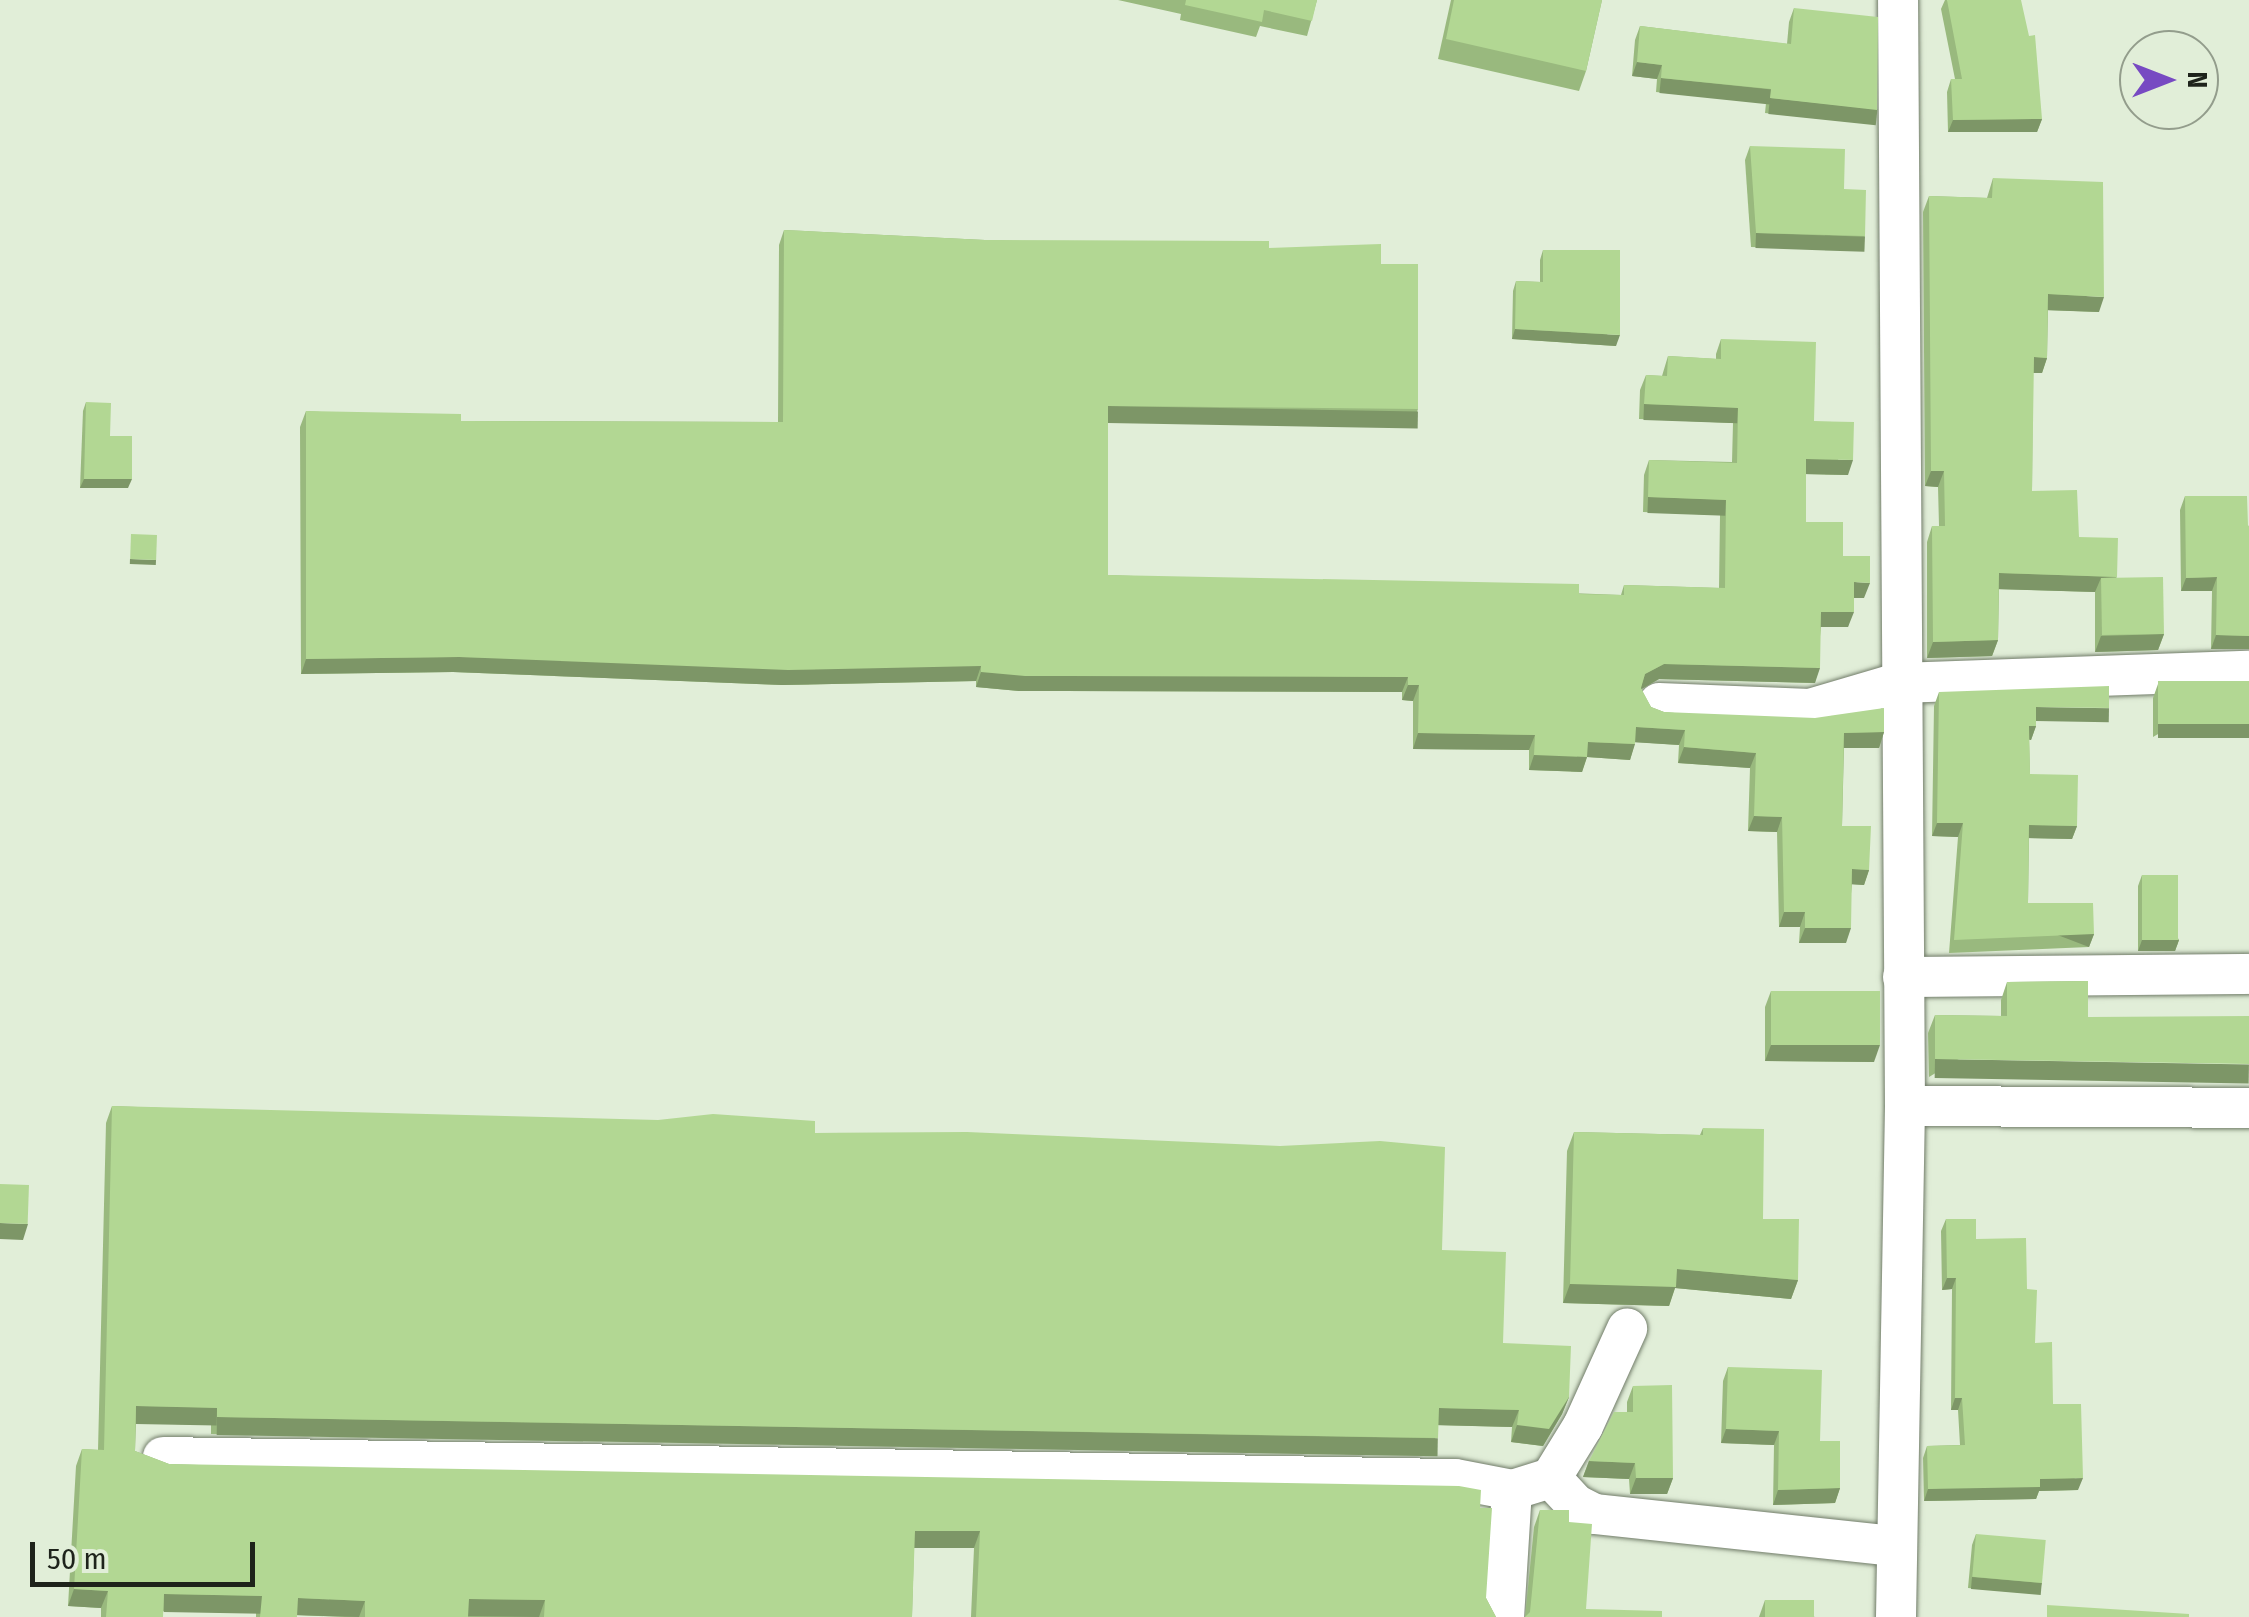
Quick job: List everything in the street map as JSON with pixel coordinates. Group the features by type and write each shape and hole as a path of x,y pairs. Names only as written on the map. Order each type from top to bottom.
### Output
{"street":[{"path":"1896,1617 1905,1106 1898,683 1898,0"},
{"path":"1659,703 1810,709 1898,683 2249,671"},
{"path":"1903,977 2249,974"},
{"path":"1905,1106 2249,1108"},
{"path":"162,1458 1455,1480 1512,1490 1551,1478 1583,1426 1627,1329"},
{"path":"1551,1478 1575,1504 1595,1514 1896,1546"},
{"path":"1504,1617 1512,1490"}],"building":[{"path":"1186,0 1317,0 1312,21 1264,10 1262,22 1185,5"},
{"path":"1454,0 1602,0 1586,71 1446,39"},
{"path":"1947,0 2021,0 2029,36 2035,35 2042,119 1953,120 1951,79 1962,79"},
{"path":"1794,8 1878,17 1877,110 1770,98 1771,89 1661,78 1662,65 1637,62 1640,26 1791,44"},
{"path":"1750,146 1845,149 1844,189 1866,190 1865,236 1756,233"},
{"path":"1993,178 2103,182 2104,297 2048,294 2047,358 2034,357 2032,491 2077,490 2079,537 2118,538 2117,577 1999,573 1998,640 1933,642 1932,526 1945,526 1944,471 1931,471 1929,196 1992,198"},
{"path":"784,230 985,240 1269,241 1269,248 1381,244 1381,264 1418,264 1418,409 1108,406 1108,575 1579,584 1579,594 1624,595 1624,585 1725,588 1726,500 1648,497 1649,460 1737,463 1738,408 1644,404 1646,375 1667,376 1668,356 1721,359 1721,339 1816,342 1814,421 1854,422 1853,460 1806,459 1806,522 1843,522 1843,556 1870,556 1870,583 1854,582 1854,612 1821,612 1820,668 1664,664 1645,674 1641,688 1651,707 1664,712 1815,718 1884,708 1884,732 1844,733 1842,826 1871,826 1869,870 1852,869 1851,928 1805,928 1805,912 1784,912 1782,817 1754,816 1756,753 1684,747 1685,730 1636,727 1635,744 1588,742 1587,757 1534,755 1535,735 1418,733 1419,685 1408,685 1408,677 1025,676 981,672 981,666 788,670 459,657 306,659 306,411 461,414 461,421 783,422"},
{"path":"1543,250 1620,250 1620,335 1515,329 1516,281 1543,282"},
{"path":"86,402 111,403 110,436 132,436 132,479 84,479"},
{"path":"2185,496 2247,496 2249,636 2216,635 2217,577 2186,578"},
{"path":"131,534 157,535 156,560 130,559"},
{"path":"2163,577 2164,634 2102,635 2101,578"},
{"path":"2158,681 2249,681 2249,724 2158,724"},
{"path":"2109,686 2109,708 2036,707 2036,726 2029,726 2030,774 2078,775 2077,826 2029,825 2028,903 2093,903 2094,934 1954,940 1963,823 1937,823 1939,692"},
{"path":"2142,875 2178,875 2178,940 2142,940"},
{"path":"2088,981 2088,1017 2249,1016 2249,1064 1935,1059 1935,1015 2007,1016 2007,982"},
{"path":"1771,991 1880,991 1880,1045 1771,1045"},
{"path":"112,1106 658,1120 713,1114 815,1121 815,1133 967,1132 1280,1146 1380,1141 1445,1147 1442,1250 1506,1252 1503,1343 1571,1346 1569,1397 1549,1429 1517,1425 1519,1410 1439,1408 1438,1438 217,1417 217,1408 136,1406 135,1451 169,1464 1459,1486 1481,1490 1480,1508 1492,1508 1486,1598 1496,1617 976,1617 980,1531 915,1531 912,1617 544,1617 545,1600 469,1599 468,1617 365,1617 365,1601 298,1598 297,1617 260,1617 262,1596 164,1594 163,1617 106,1617 108,1591 74,1589 82,1449 104,1450"},
{"path":"1703,1128 1764,1129 1763,1219 1799,1219 1798,1280 1677,1269 1676,1287 1570,1284 1574,1132 1703,1135"},
{"path":"0,1184 29,1185 28,1224 0,1223"},
{"path":"1946,1219 1976,1219 1976,1239 2026,1238 2027,1289 2037,1290 2035,1343 2052,1342 2053,1404 2081,1404 2083,1478 2040,1479 2040,1487 1928,1489 1927,1446 1965,1445 1962,1398 1955,1398 1956,1278 1947,1278"},
{"path":"1728,1367 1822,1370 1820,1441 1840,1441 1840,1488 1778,1490 1779,1431 1726,1429"},
{"path":"1672,1385 1673,1478 1636,1478 1635,1463 1589,1461 1614,1412 1633,1412 1633,1386"},
{"path":"1540,1510 1569,1510 1569,1522 1592,1524 1586,1609 1662,1611 1662,1617 1525,1617 1530,1612"},
{"path":"1976,1534 2046,1540 2042,1583 1972,1577"},
{"path":"1765,1600 1814,1600 1814,1617 1765,1617"},
{"path":"2047,1605 2189,1614 2189,1617 2047,1617"}]}
